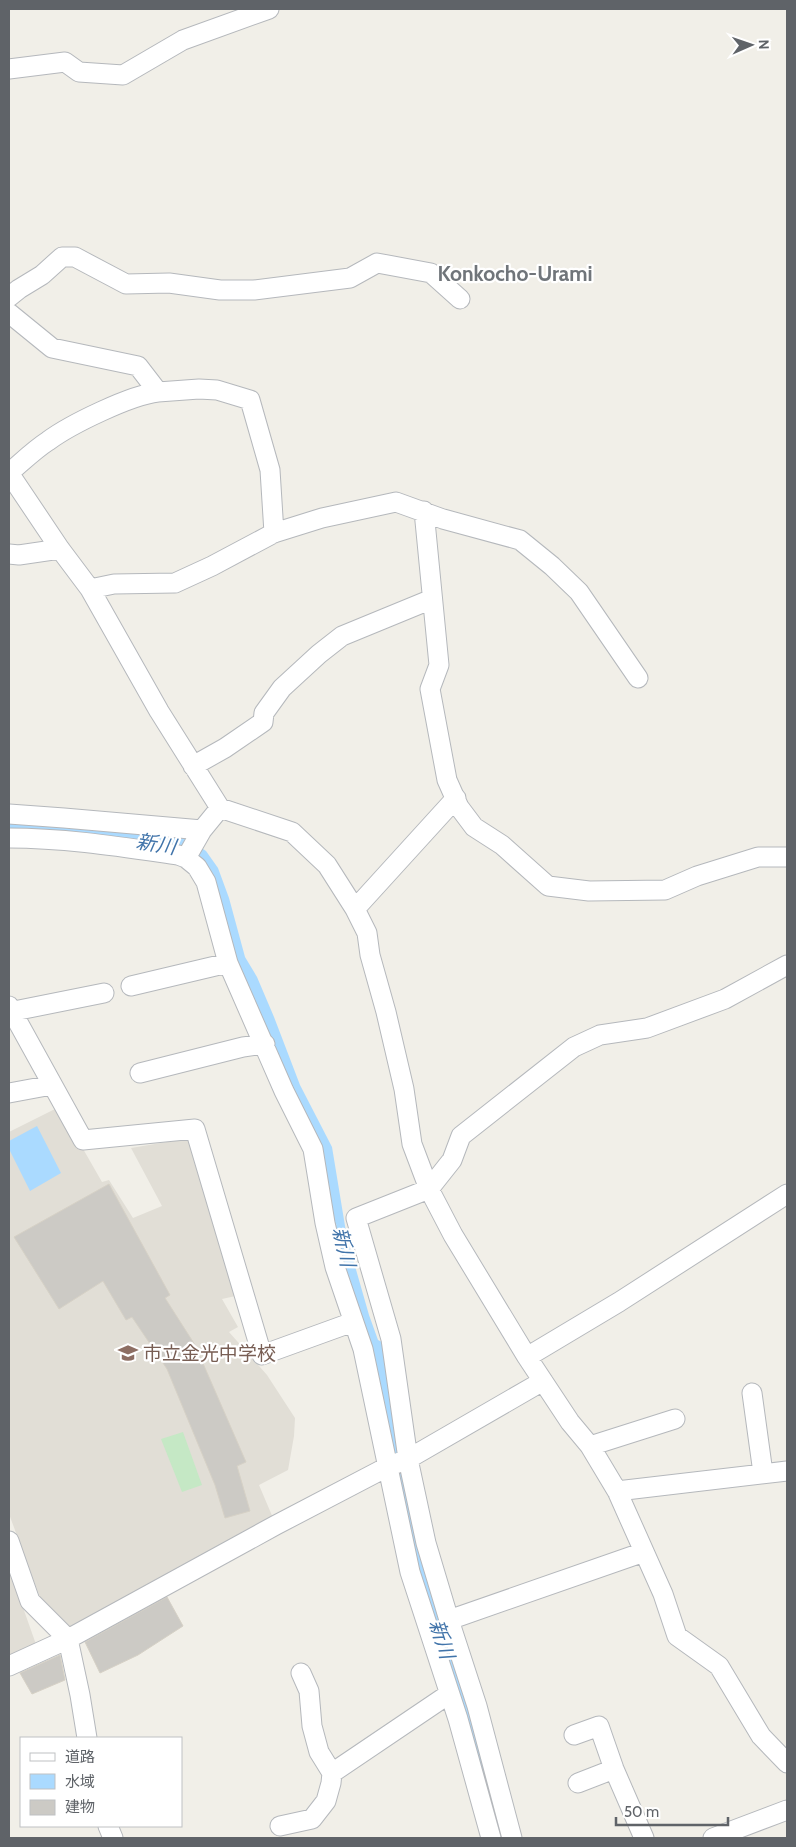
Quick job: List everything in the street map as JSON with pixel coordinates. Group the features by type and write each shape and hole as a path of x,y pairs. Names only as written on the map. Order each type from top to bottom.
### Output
{"street":[{"path":"9,69 65,62 79,72 123,75 183,40 269,9"},
{"path":"9,297 42,274 62,257 76,257 126,284 169,283 220,290 254,290 350,278 377,263 431,273 460,299"},
{"path":"9,313 52,348 138,366 158,392"},
{"path":"274,533 270,470 250,400 217,390 199,389 148,393 120,403 49,440 9,473 60,549 90,589 159,711 220,808 292,832 327,865 355,909 367,933 370,955 404,1089 412,1144 429,1189 453,1235 527,1357 570,1422 590,1446 617,1491 663,1594 677,1636 719,1666 761,1736 787,1763"},
{"path":"90,589 114,584 175,583 212,566 274,533 322,518 396,502 444,519 520,540 552,566 579,592 638,678"},
{"path":"424,511 439,666 430,689 447,780 459,808 474,827 502,845 548,886 589,891 665,890 697,876 758,857 787,857"},
{"path":"9,554 19,555 60,549"},
{"path":"193,766 226,748 263,722 264,713 282,688 342,636 432,599"},
{"path":"355,909 456,798"},
{"path":"186,858 202,830 220,808"},
{"path":"9,814 202,830"},
{"path":"9,838 81,841 178,855 186,858 198,867 206,882 228,963 284,1091 313,1149 334,1267 363,1349 410,1572 458,1719 491,1838"},
{"path":"131,986 228,963"},
{"path":"325,1223 356,1218 429,1189 452,1160 461,1136 574,1047 600,1035 647,1028 725,999 787,965"},
{"path":"104,993 10,1009 83,1140 195,1129 262,1355 352,1322"},
{"path":"140,1073 243,1047 265,1044"},
{"path":"9,1093 52,1085"},
{"path":"527,1357 620,1302 787,1194"},
{"path":"356,1218 391,1339 408,1459 426,1543 448,1620 477,1706 512,1838"},
{"path":"9,1666 68,1639 276,1525 387,1467 408,1459 543,1381"},
{"path":"752,1393 763,1473"},
{"path":"590,1446 674,1419"},
{"path":"617,1491 787,1471"},
{"path":"9,1541 30,1601 68,1639 87,1737"},
{"path":"448,1620 644,1552"},
{"path":"301,1673 309,1691 312,1726 319,1752 332,1772"},
{"path":"280,1826 312,1819 326,1801 332,1772 449,1694"},
{"path":"574,1735 599,1726 614,1769 644,1838"},
{"path":"578,1783 614,1769"},
{"path":"713,1838 736,1834 787,1810"}],"shaded area":[{"name":"市立金光中学校","path":"59,1107 102,1182 109,1180 133,1218 162,1206 131,1148 191,1138 240,1295 222,1299 238,1327 229,1332 267,1375 295,1418 288,1470 259,1485 276,1525 71,1634 44,1608 9,1514 9,1132"},
{"path":"9,1568 38,1650 9,1664"}],"green space":[{"path":"183,1432 202,1485 182,1492 161,1439"}],"water":[{"name":"新川","path":"9,822 107,829 188,839 206,851 218,868 229,898 245,957 257,977 300,1085 332,1147 347,1238 369,1315 378,1340 384,1343 508,1838 494,1838 413,1567 333,1226 337,1224 332,1225 237,968 203,866 9,834"},
{"path":"37,1126 61,1173 30,1191 9,1149 9,1141"}],"building":[{"path":"109,1184 170,1295 165,1298 195,1345 246,1462 237,1466 250,1511 225,1518 215,1485 167,1369 132,1317 126,1320 103,1281 59,1309 14,1237"},
{"path":"167,1597 183,1626 138,1655 100,1673 85,1642"},
{"path":"60,1655 65,1680 32,1694 20,1673"}],"place":[{"name":"市立金光中学校","path":"128,1353"}],"district":[{"name":"Konkocho-Urami","path":"515,274"}]}
